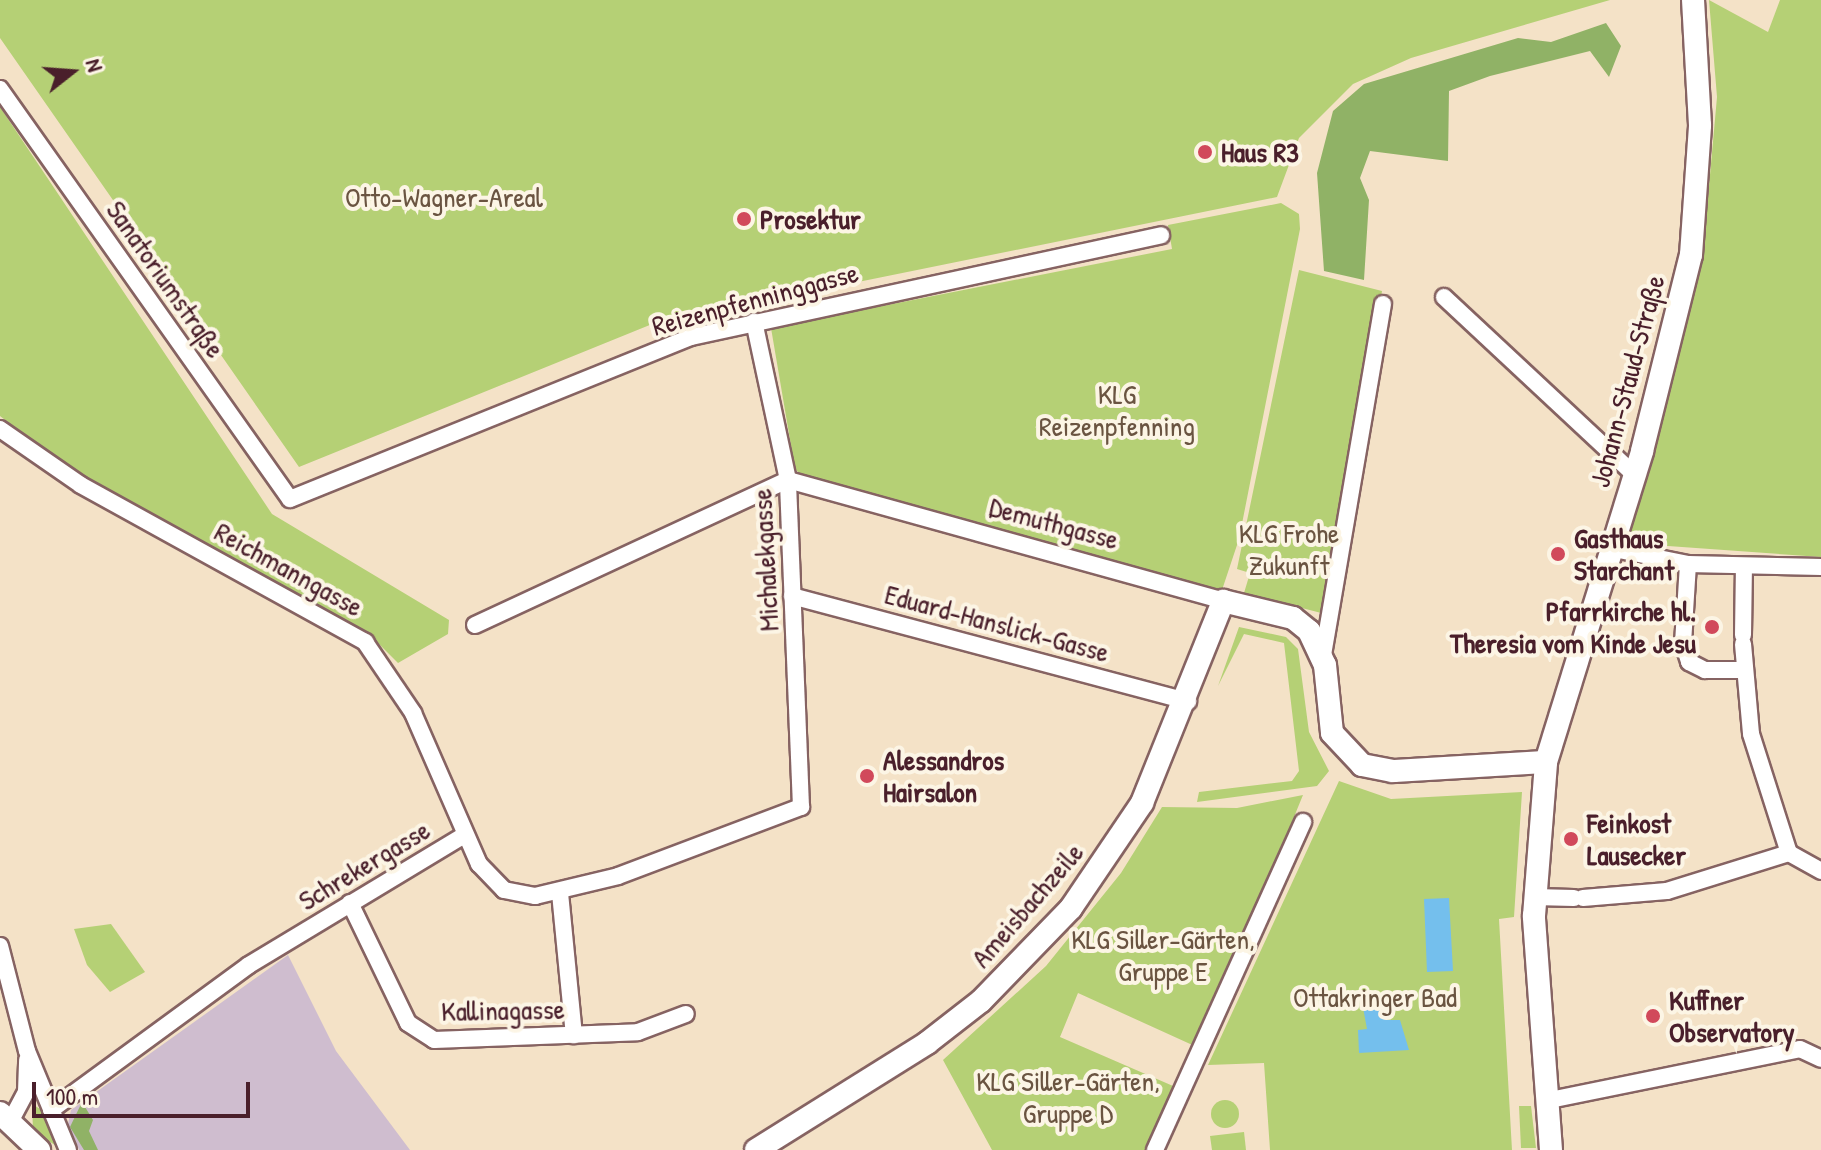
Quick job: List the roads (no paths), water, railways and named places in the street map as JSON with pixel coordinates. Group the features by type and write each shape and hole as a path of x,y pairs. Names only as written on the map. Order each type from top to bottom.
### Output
{"street":[{"name":"Johann-Staud-Straße","path":"1551,1150 1545,1101 1534,897 1546,762 1634,474 1691,255 1700,125 1693,0"},
{"name":"Sanatoriumstraße","path":"0,89 290,499"},
{"name":"Reizenpfenninggasse","path":"290,499 679,342 754,322 1161,235"},
{"path":"1444,297 1634,474"},
{"path":"1383,304 1323,655 1332,733 1362,765 1393,771 1546,762"},
{"name":"Michalekgasse","path":"754,322 788,480 803,799"},
{"name":"Reichmanngasse","path":"0,429 81,485 365,642 413,713 463,836"},
{"path":"475,625 788,480"},
{"name":"Demuthgasse","path":"788,480 1293,618 1323,655"},
{"path":"1609,548 1688,564 1821,567"},
{"path":"1688,564 1683,643 1689,662 1705,670 1743,670"},
{"path":"1744,567 1743,670 1751,734 1789,853 1821,871"},
{"name":"Eduard-Hanslick-Gasse","path":"792,596 1188,701"},
{"name":"Ameisbachzeile","path":"756,1150 927,1043 1028,956 1130,824 1188,701 1223,601"},
{"name":"Schrekergasse","path":"51,1110 249,965 463,836 504,890 524,897 560,893 792,816 803,799"},
{"path":"1155,1150 1303,822"},
{"path":"1534,897 1578,898 1667,891 1789,853"},
{"path":"560,893 574,1035"},
{"name":"Kallinagasse","path":"350,903 408,1023 424,1036 457,1043 638,1032 686,1014"},
{"path":"0,946 27,1051 68,1150"},
{"path":"1545,1101 1800,1049 1821,1059"},
{"path":"27,1051 26,1092 12,1129 39,1150"}],"water":[{"path":"1449,898 1453,971 1427,972 1424,899"},
{"path":"1393,996 1393,1013 1385,1020 1400,1020 1409,1050 1359,1053 1358,1030 1367,1029 1361,997"}],"place":[{"name":"Haus R3","path":"1205,152"},
{"name":"Prosektur","path":"744,219"},
{"name":"Gasthaus Starchant","path":"1558,554"},
{"name":"Pfarrkirche hl. Theresia vom Kinde Jesu","path":"1712,627"},
{"name":"Alessandros Hairsalon","path":"867,776"},
{"name":"Feinkost Lausecker","path":"1571,839"},
{"name":"Kuffner Observatory","path":"1653,1016"}],"park label":[{"name":"Otto-Wagner-Areal","path":"444,197"},
{"name":"KLG Reizenpfenning","path":"1117,410"},
{"name":"KLG Frohe Zukunft","path":"1289,549"},
{"name":"KLG Siller-Gärten, Gruppe E","path":"1163,955"},
{"name":"Ottakringer Bad","path":"1375,997"},
{"name":"KLG Siller-Gärten, Gruppe D","path":"1068,1097"}]}
